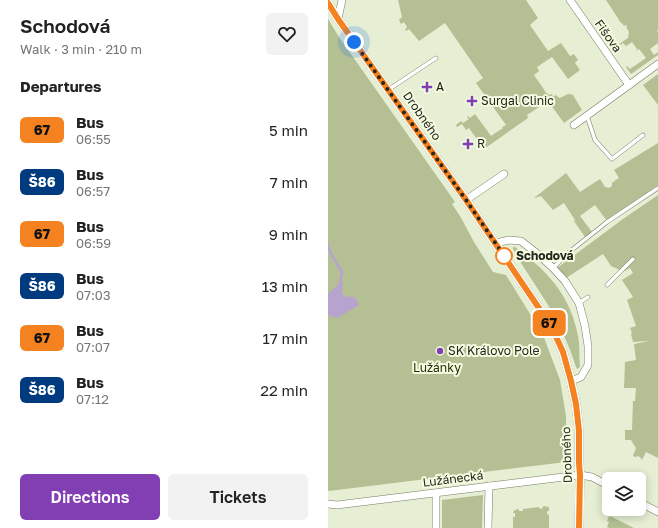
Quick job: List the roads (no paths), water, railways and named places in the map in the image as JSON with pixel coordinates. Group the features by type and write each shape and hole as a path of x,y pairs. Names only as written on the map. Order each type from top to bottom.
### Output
{"street":[{"path":"338,19 342,0"},
{"name":"Fišova","path":"570,0 628,85"},
{"name":"Drobného","path":"328,3 496,243 551,326 563,352 576,404 579,431 580,528"},
{"path":"574,125 658,64"},
{"path":"466,200 504,174"},
{"path":"496,243 509,240 521,241 553,268 565,281 579,303 586,332 588,365 581,377 571,381"},
{"path":"580,475 592,477 602,482"},
{"name":"Lužánecká","path":"328,504 337,505 580,475"},
{"path":"488,528 489,486"},
{"path":"436,493 436,528"},
{"path":"646,506 658,512"}],"lane":[{"path":"388,90 436,58"},
{"path":"587,116 595,140 612,159 643,136"},
{"path":"553,268 568,253 607,222 658,188"},
{"path":"607,285 633,260"},
{"path":"579,303 588,297"}],"waterway":[{"path":"328,243 328,247 342,272 340,283"}],"place":[{"name":"A","path":"427,87"},
{"name":"Surgal Clinic","path":"472,101"},
{"name":"R","path":"468,144"},
{"name":"Schodová","path":"504,256"},
{"name":"SK Královo Pole","path":"440,351"}],"park label":[{"name":"Lužánky","path":"437,368"}]}
